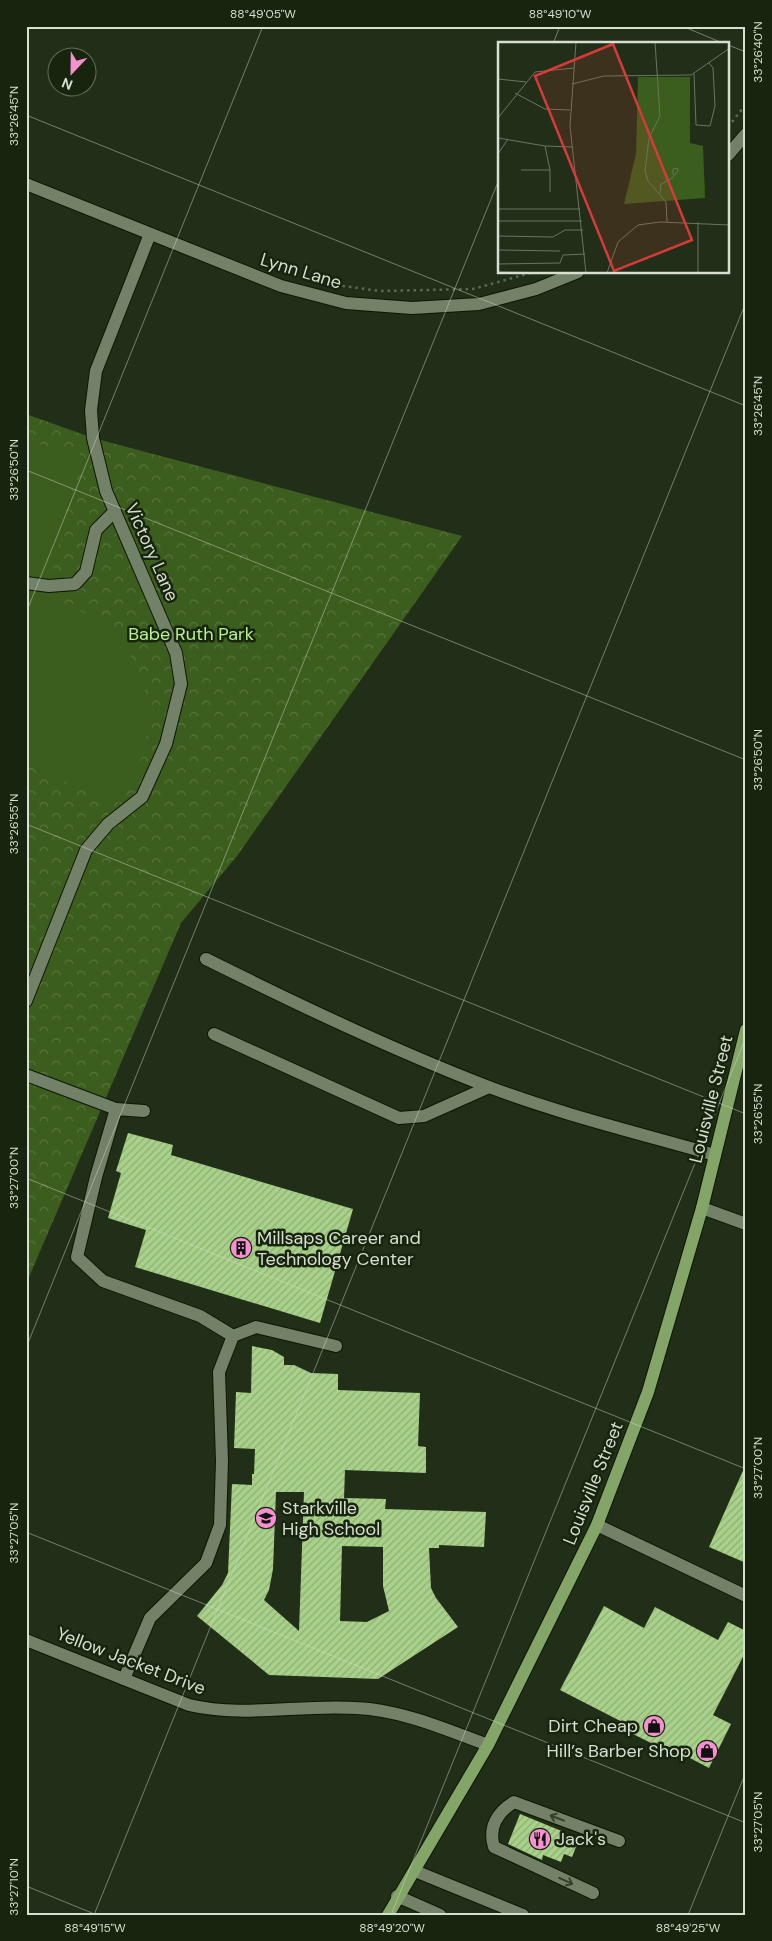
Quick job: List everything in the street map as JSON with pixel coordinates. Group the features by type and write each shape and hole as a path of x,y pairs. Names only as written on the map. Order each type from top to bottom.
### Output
{"main road":[{"name":"Louisville Street","path":"388,1915 397,1896 415,1872 488,1745 597,1525 648,1392 702,1208 746,1030"}],"street":[{"path":"730,153 746,134"},
{"name":"Lynn Lane","path":"26,184 280,286 346,303 412,308 479,304 536,289 573,274"},
{"name":"Victory Lane","path":"26,1001 86,850 108,824 142,797 166,744 181,684 176,653 106,491 93,438 91,410 96,371 150,234"},
{"path":"26,584 49,586 75,584 86,572 96,530 115,511"},
{"path":"206,959 316,1013 489,1087 546,1107 715,1155"},
{"path":"214,1034 399,1118 424,1116 489,1087"},
{"path":"26,1075 116,1109 144,1111"},
{"path":"116,1109 101,1159 77,1257 102,1281 200,1316 233,1336"},
{"path":"702,1208 746,1224"},
{"path":"124,1679 150,1618 206,1563 220,1526 222,1461 219,1372 233,1336 256,1327 336,1346"},
{"path":"597,1525 746,1596"},
{"name":"Yellow Jacket Drive","path":"26,1640 189,1705 214,1711 240,1712 308,1706 357,1708 397,1713 488,1745"},
{"path":"593,1893 494,1847 491,1836 494,1822 502,1808 514,1802 619,1841"},
{"path":"415,1872 523,1915"},
{"path":"397,1896 440,1915"}],"path":[{"path":"730,124 746,104"},
{"path":"332,285 380,291 473,289 527,274"}],"green space":[{"name":"Babe Ruth Park","path":"26,414 93,438 462,536 237,856 181,923 26,1284"},
{"path":"26,441 80,454 50,581 26,576"},
{"path":"27,592 69,606 89,615 108,627 136,666 143,685 147,705 147,725 138,765 130,785 119,803 26,765"}],"building":[{"name":"Millsaps Career and Technology Center","path":"128,1133 173,1145 171,1155 353,1209 320,1323 135,1267 146,1230 108,1218 121,1173 116,1171"},
{"path":"252,1346 272,1350 284,1357 284,1365 294,1365 311,1373 338,1374 338,1390 420,1393 418,1446 426,1447 426,1473 345,1470 344,1498 386,1499 385,1509 486,1512 484,1547 439,1545 439,1548 429,1548 431,1588 436,1598 458,1627 378,1679 269,1675 197,1616 222,1585 228,1573 232,1484 252,1485 255,1449 234,1448 236,1392 251,1393","holes":["276,1492 304,1492 299,1631 264,1600 269,1590 273,1569","342,1546 383,1547 383,1586 389,1611 367,1622 340,1621"]},
{"path":"746,1464 746,1563 709,1547"},
{"path":"604,1606 644,1628 655,1607 718,1640 728,1622 746,1631 746,1651 713,1715 731,1724 709,1768 667,1746 665,1750 627,1731 630,1726 560,1690"},
{"name":"Jack's","path":"520,1814 564,1832 563,1836 578,1842 572,1857 564,1854 561,1862 543,1855 542,1860 508,1844"}],"place":[{"name":"Millsaps Career and Technology Center","path":"241,1248"},
{"name":"Starkville High School","path":"266,1518"},
{"name":"Dirt Cheap","path":"654,1726"},
{"name":"Hill’s Barber Shop","path":"707,1751"},
{"name":"Jack's","path":"540,1839"}]}
